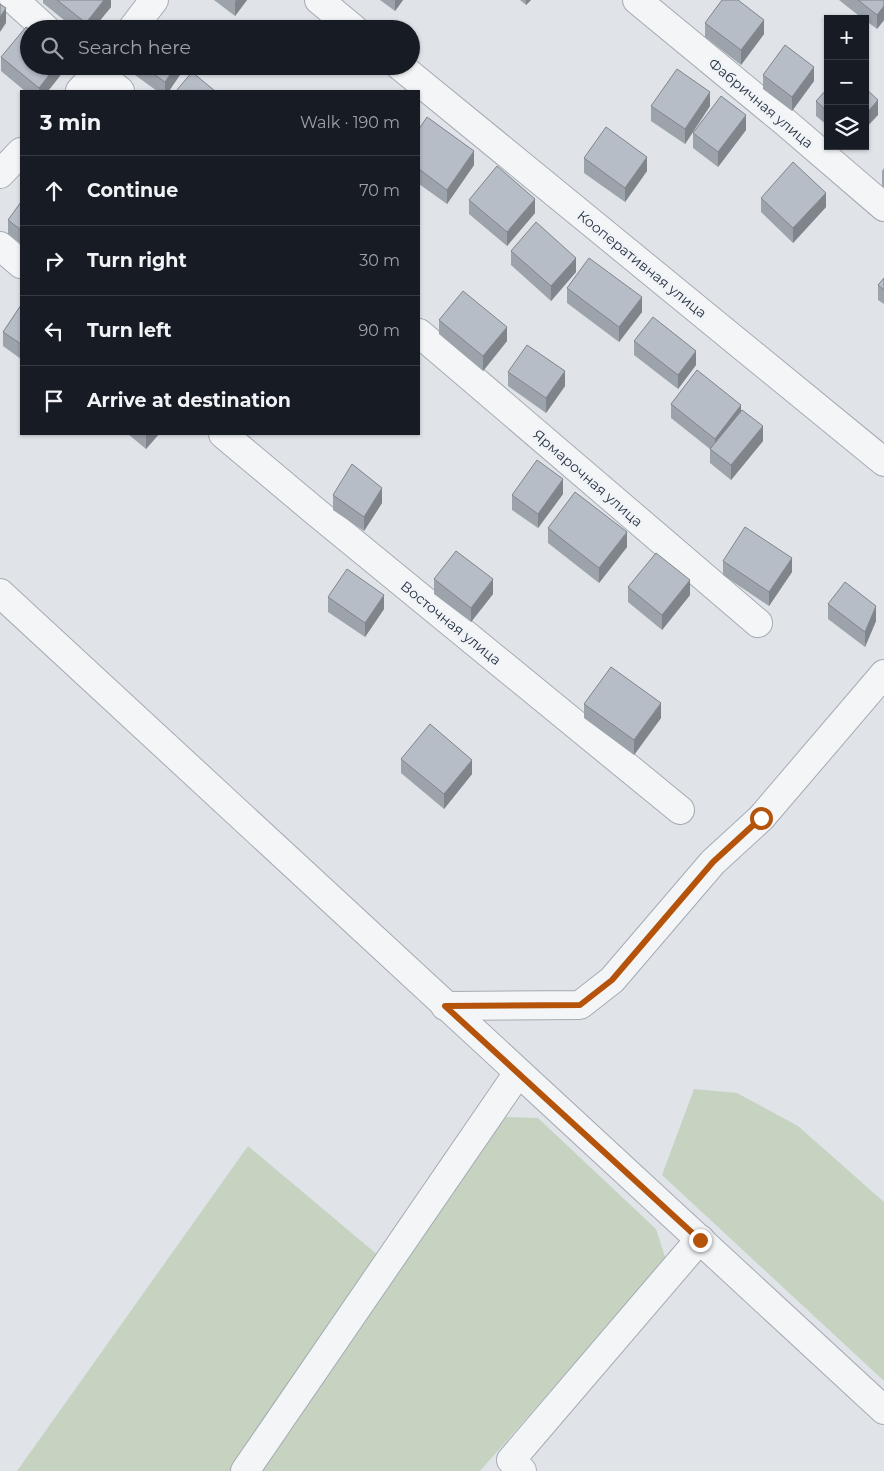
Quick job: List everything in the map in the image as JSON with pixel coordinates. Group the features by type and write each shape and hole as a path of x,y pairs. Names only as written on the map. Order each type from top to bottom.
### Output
{"street":[{"path":"14,0 36,20"},
{"path":"139,20 154,0"},
{"path":"319,0 343,20"},
{"name":"Фабричная улица","path":"637,0 785,122 884,207"},
{"path":"94,75 118,90"},
{"name":"Кооперативная улица","path":"411,75 884,462"},
{"path":"0,174 20,153"},
{"path":"0,246 20,263"},
{"name":"Ярмарочная улица","path":"420,333 758,623"},
{"name":"Восточная улица","path":"224,435 680,810"},
{"path":"0,593 518,1074 884,1410"},
{"path":"445,1006 580,1005 612,980 713,862 761,818 884,674"},
{"path":"245,1471 518,1074"},
{"path":"522,1471 511,1460 700,1240"}],"green space":[{"path":"694,1089 737,1093 798,1126 884,1202 884,1381 662,1175"},
{"path":"505,1117 538,1118 656,1229 666,1260 480,1471 17,1471 248,1146 398,1272"}],"building":[{"path":"57,0 104,0 88,20 82,20"},
{"path":"722,0 738,0 764,20 741,50 705,23"},
{"path":"858,0 884,0 884,6 877,15"},
{"path":"0,4 6,8 0,17"},
{"path":"20,34 20,72 1,57"},
{"path":"785,45 814,67 792,97 763,75"},
{"path":"677,69 710,92 685,129 651,106"},
{"path":"23,75 49,75 39,88"},
{"path":"155,75 170,75 165,82"},
{"path":"189,75 196,75 214,90 177,90"},
{"path":"824,92 824,108 816,101"},
{"path":"869,92 878,100 869,110"},
{"path":"721,96 746,115 718,152 693,133"},
{"path":"427,117 474,151 447,190 420,170 420,128"},
{"path":"606,127 647,157 625,188 584,158"},
{"path":"793,162 826,193 793,228 761,198"},
{"path":"497,166 535,199 507,232 469,200"},
{"path":"20,203 20,229 8,220"},
{"path":"536,222 576,258 551,286 511,251"},
{"path":"589,258 642,297 619,327 567,288"},
{"path":"884,278 884,290 878,285"},
{"path":"463,291 507,327 483,356 439,320"},
{"path":"20,306 20,343 3,332"},
{"path":"653,317 696,351 678,375 634,341"},
{"path":"527,345 565,371 546,398 508,372"},
{"path":"697,370 741,405 715,439 671,404"},
{"path":"742,410 763,426 731,465 710,449"},
{"path":"537,460 563,479 538,514 512,495"},
{"path":"352,464 382,488 364,517 333,495"},
{"path":"575,492 627,532 599,568 548,528"},
{"path":"745,527 792,558 769,592 723,561"},
{"path":"456,551 493,579 471,608 434,579"},
{"path":"656,553 690,580 662,615 628,587"},
{"path":"347,569 384,595 365,623 328,597"},
{"path":"845,582 876,606 865,632 828,604"},
{"path":"611,667 661,703 634,740 584,704"},
{"path":"430,724 472,760 444,794 401,759"}],"route":[{"path":"700,1240 445,1006 580,1005 612,980 713,862 761,818"}]}
